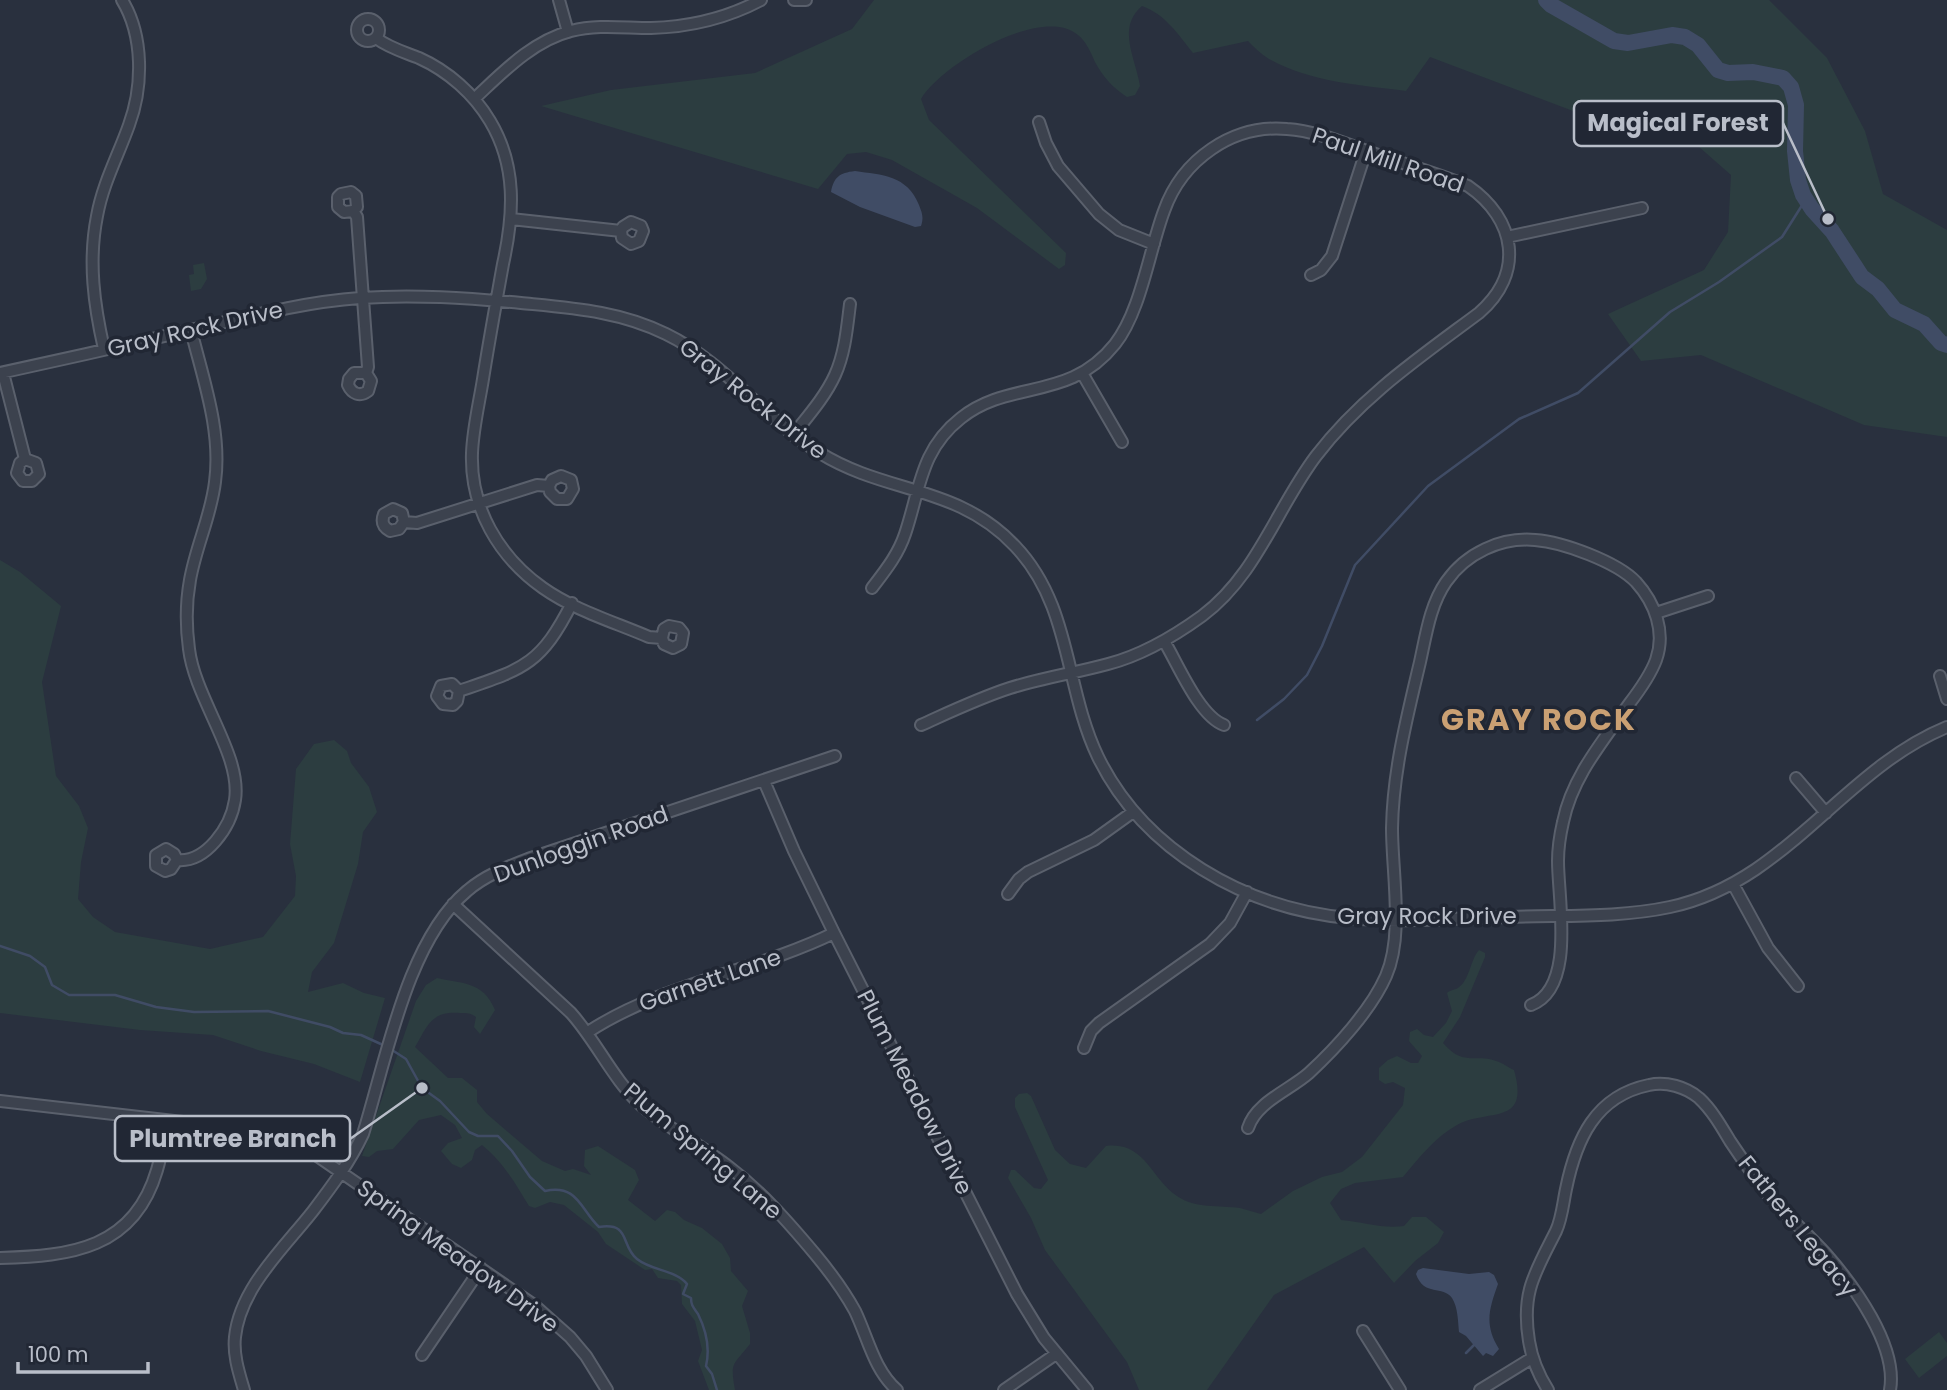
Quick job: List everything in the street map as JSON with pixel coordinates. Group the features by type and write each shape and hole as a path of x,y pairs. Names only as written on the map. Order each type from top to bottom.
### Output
{"street":[{"path":"104,349 93,286 94,239 101,199 129,126 139,78 135,34 122,0"},
{"path":"559,0 568,32"},
{"path":"474,99 527,52 568,32 607,26 677,26 717,18 761,0"},
{"path":"794,0 806,0"},
{"path":"376,38 391,48 431,64 447,75 474,99 489,120 505,152 512,186 511,219 472,453 472,470 480,504 494,539 517,567 544,589 649,637 662,638"},
{"path":"1039,122 1058,166 1100,214 1119,230 1154,244"},
{"name":"Paul Mill Road","path":"872,589 899,548 926,462 936,444 961,418 992,400 1049,387 1082,373 1110,351 1128,323 1169,198 1187,170 1217,144 1233,137 1268,129 1303,131 1468,186 1489,202 1498,214 1507,237 1509,261 1503,284 1496,295 1479,313 1355,410 1302,477 1244,573 1205,613 1164,641 1129,657 1009,688 921,725"},
{"path":"1311,275 1321,270 1332,256 1366,151"},
{"path":"1507,237 1642,208"},
{"path":"353,211 359,226 365,297 369,361 366,373"},
{"path":"511,219 621,232"},
{"name":"Gray Rock Drive","path":"1,373 289,307 365,297 415,296 587,309 628,318 663,332 706,357 793,435 819,453 855,472 948,500 979,515 1012,542 1047,590 1055,609 1082,715 1093,746 1107,774 1133,812 1177,853 1218,878 1279,904 1323,915 1395,920 1619,913 1669,908 1714,893 1774,859 1899,752 1947,727"},
{"path":"793,435 835,375 845,345 850,304"},
{"path":"177,860 193,859 216,840 230,817 236,785 233,769 202,698 189,651 187,622 190,581 216,480 211,413 191,330"},
{"path":"1,373 25,459"},
{"path":"1082,373 1122,442"},
{"path":"404,522 417,523 537,485 549,486"},
{"path":"1248,1128 1257,1111 1298,1083 1323,1060 1371,1003 1387,973 1392,958 1395,920 1392,826 1398,760 1430,617 1446,581 1457,568 1483,549 1511,541 1538,540 1568,547 1630,576 1644,592 1656,613 1659,645 1651,672 1590,760 1568,803 1558,858 1560,950 1556,976 1545,997 1531,1005"},
{"path":"1656,613 1708,596"},
{"path":"459,691 504,676 530,662 550,643 572,603"},
{"path":"1164,641 1203,708 1224,725"},
{"path":"1940,676 1947,699"},
{"name":"Dunloggin Road","path":"244,1390 234,1347 240,1314 248,1295 342,1172 363,1134 390,1041 422,952 440,920 453,904 478,883 509,866 835,756"},
{"path":"1796,778 1826,813"},
{"name":"Plum Meadow Drive","path":"764,781 834,933 1017,1294 1056,1354 1087,1390"},
{"path":"1008,894 1028,872 1094,840 1133,812"},
{"path":"1732,884 1769,948 1798,986"},
{"path":"1084,1048 1091,1031 1099,1023 1210,944 1230,923 1247,892"},
{"name":"Plum Spring Lane","path":"453,904 571,1013 588,1032 620,1081 641,1105 729,1167 755,1189 797,1233 841,1288 854,1309 884,1376 897,1390"},
{"name":"Garnett Lane","path":"588,1032 646,1000 796,950 834,933"},
{"name":"Fathers Legacy","path":"1548,1390 1532,1359 1526,1320 1528,1296 1540,1261 1558,1227 1572,1162 1580,1139 1595,1116 1614,1099 1651,1084 1669,1084 1684,1088 1698,1098 1768,1194 1827,1255 1847,1280 1887,1352 1891,1367 1889,1390"},
{"name":"Spring Meadow Drive","path":"0,1101 235,1128 288,1141 307,1149 534,1305 570,1337 586,1356 607,1390"},
{"path":"0,1258 44,1257 73,1252 102,1242 117,1232 130,1220 151,1188 158,1168 165,1121"},
{"path":"422,1355 481,1268"},
{"path":"1363,1331 1400,1390"},
{"path":"1004,1390 1056,1354"},
{"path":"1480,1390 1532,1359"}],"shaded area":[{"path":"874,0 1769,0 1827,58 1865,131 1883,194 1947,230 1947,437 1864,425 1701,355 1641,361 1608,314 1704,270 1728,232 1731,175 1649,103 1597,120 1430,57 1406,91 1318,78 1285,67 1266,57 1248,41 1193,53 1164,20 1142,6 1134,15 1129,34 1140,86 1135,95 1127,97 1105,77 1078,35 1062,27 1041,27 1018,33 993,43 949,70 921,99 929,120 1066,253 1065,265 1059,269 977,208 892,160 866,152 847,154 818,189 541,106 611,90 755,73 852,29"},
{"path":"204,263 207,279 201,289 191,291 189,275 194,274 193,265"},
{"path":"0,560 20,572 61,606 42,682 56,776 79,806 88,828 81,862 78,899 93,917 115,932 210,949 263,937 295,896 296,876 290,844 296,769 314,744 334,740 347,751 351,763 369,787 377,812 363,832 358,864 334,943 312,972 308,992 343,983 364,993 385,998 360,1082 314,1064 261,1051 213,1035 140,1030 0,1013"},
{"path":"1479,950 1485,953 1485,957 1460,1017 1443,1043 1458,1055 1491,1059 1514,1070 1516,1100 1511,1108 1504,1112 1469,1120 1449,1130 1428,1148 1403,1177 1355,1183 1341,1189 1330,1203 1341,1220 1373,1225 1404,1226 1412,1217 1426,1217 1444,1232 1438,1243 1415,1261 1394,1283 1364,1247 1274,1295 1207,1390 1139,1390 1127,1362 1045,1250 1031,1218 1008,1178 1011,1170 1015,1170 1034,1188 1041,1189 1048,1180 1015,1107 1015,1098 1019,1094 1027,1093 1031,1096 1055,1150 1070,1164 1086,1168 1106,1146 1119,1146 1139,1155 1168,1189 1184,1200 1199,1205 1240,1208 1261,1214 1293,1191 1322,1177 1342,1172 1362,1157 1403,1105 1405,1088 1393,1082 1385,1084 1379,1080 1379,1068 1397,1056 1411,1063 1418,1063 1422,1056 1409,1041 1410,1032 1417,1029 1424,1035 1433,1037 1446,1023 1452,1011 1447,993 1462,984"},
{"path":"437,978 471,985 485,994 495,1010 480,1034 474,1027 476,1017 469,1014 443,1014 427,1026 415,1047 448,1078 462,1078 477,1090 477,1102 487,1114 542,1161 565,1171 573,1169 591,1175 584,1166 585,1150 598,1146 635,1170 639,1180 628,1200 655,1221 667,1210 675,1212 722,1244 730,1258 731,1271 748,1291 742,1306 750,1333 750,1344 734,1364 735,1390 709,1390 698,1361 702,1350 695,1321 682,1304 681,1285 677,1281 658,1278 652,1269 645,1270 606,1244 598,1232 564,1205 550,1202 535,1208 529,1206 503,1166 482,1145 475,1150 472,1160 461,1168 452,1164 441,1151 448,1143 462,1138 455,1125 441,1115 419,1120 393,1149 377,1151 369,1157 362,1156 416,1001 426,985"},
{"path":"1939,1332 1947,1343 1947,1356 1919,1378 1905,1359"}],"water":[{"path":"855,171 901,182 914,195 921,210 921,226 915,227 860,207 831,192 838,177"},
{"path":"1423,1268 1469,1274 1489,1272 1494,1275 1498,1284 1490,1309 1490,1324 1499,1349 1493,1356 1486,1353 1483,1356 1466,1336 1459,1332 1457,1310 1452,1298 1444,1292 1424,1286 1419,1281 1416,1274"}],"waterway":[{"path":"1546,0 1614,41 1628,43 1672,35 1685,37 1698,45 1718,70 1728,73 1753,72 1783,78 1791,87 1796,105 1795,151 1798,180 1803,195 1832,231 1862,277 1878,289 1895,310 1924,324 1941,343 1947,345"},
{"path":"1257,720 1284,699 1307,675 1322,646 1355,565 1428,486 1519,419 1578,393 1670,312 1719,282 1782,237 1806,199"},
{"path":"0,946 30,956 45,967 52,985 69,995 115,995 156,1007 194,1012 268,1011 343,1033 361,1035 383,1045"},
{"path":"389,1048 406,1059 422,1088 440,1101 469,1132 478,1136 498,1136 530,1177 545,1191 565,1191 572,1195 599,1227 609,1226 621,1231 637,1259 677,1276 687,1284 683,1294 691,1298 703,1326 707,1346 706,1366 712,1374 717,1390"},
{"path":"1466,1353 1474,1345"}],"place":[{"name":"Magical Forest","path":"1828,219"},
{"name":"Plumtree Branch","path":"422,1088"}],"district":[{"name":"GRAY ROCK","path":"1539,720"}]}
